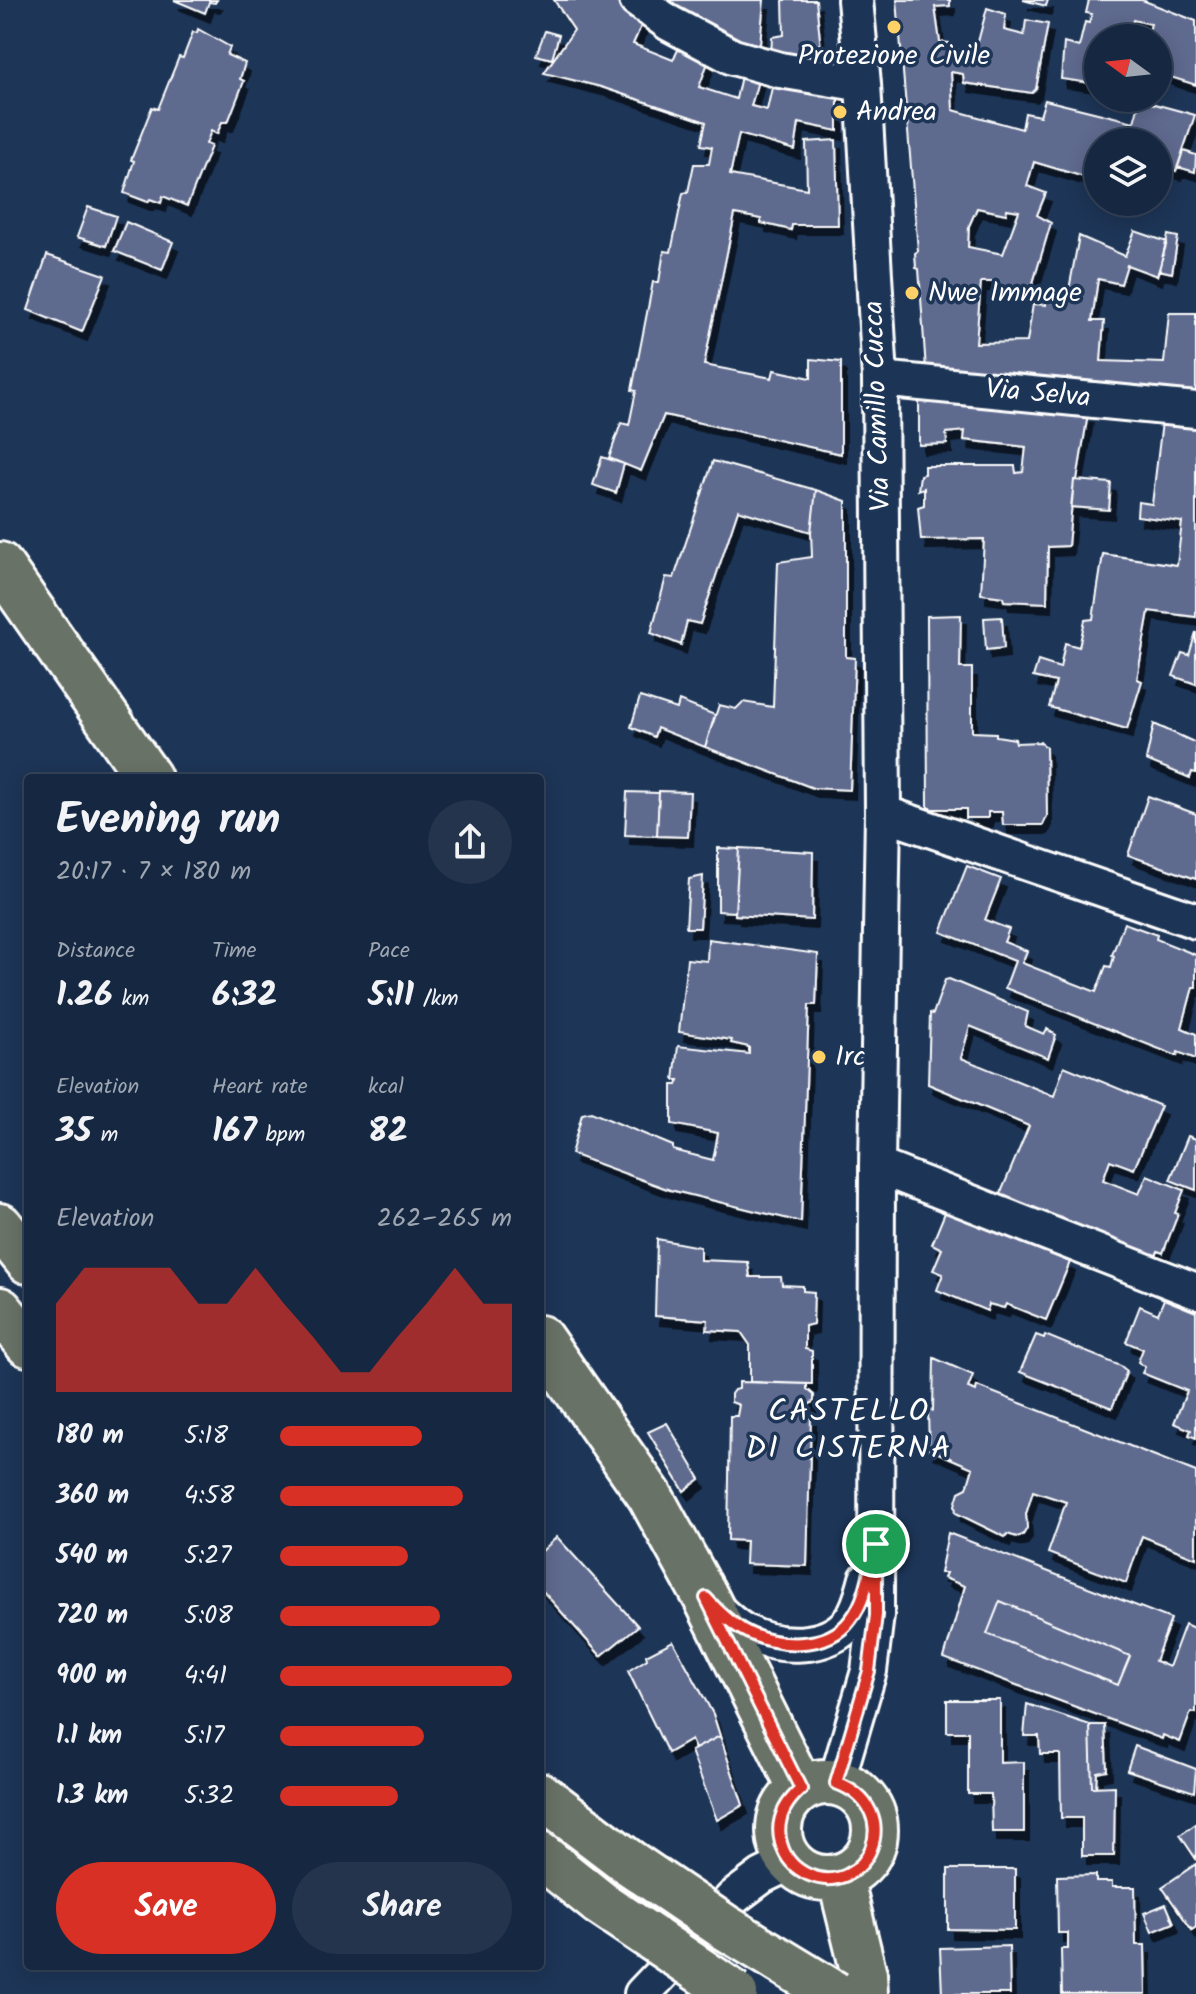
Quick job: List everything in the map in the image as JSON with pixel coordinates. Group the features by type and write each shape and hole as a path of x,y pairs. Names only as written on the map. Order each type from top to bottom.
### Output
{"main road":[{"path":"0,565 146,774"},
{"path":"0,1226 24,1256"},
{"path":"0,1310 24,1339"},
{"path":"544,1344 650,1496 706,1598 819,1786"},
{"path":"819,1786 852,1788 864,1799 872,1813 875,1829 873,1845 866,1859 840,1877 813,1877 791,1862 783,1851 779,1824 783,1810 819,1786"},
{"path":"544,1798 627,1861 723,1926 835,1994"},
{"path":"544,1858 600,1903 735,1994"},
{"path":"840,1877 864,1974 865,1994"}],"street":[{"path":"637,0 669,23 733,57 780,70 863,84"},
{"name":"Via Camillo Cucca","path":"855,0 863,84 880,379 883,813 877,1166 876,1544"},
{"name":"Via Selva","path":"880,379 1196,410"},
{"path":"883,813 1196,921"},
{"path":"877,1166 1196,1291"},
{"path":"706,1598 735,1625 757,1636 794,1644 821,1639 844,1627 852,1618 861,1602 876,1544"},
{"path":"819,1786 869,1671 876,1615 876,1544"},
{"path":"642,1994 734,1897 762,1876 791,1862"}],"building":[{"path":"174,0 217,0 215,3 209,2 205,13"},
{"path":"554,0 615,0 623,7 646,15 633,44 673,60 683,40 710,57 699,87 736,99 742,71 759,77 751,106 767,110 773,83 838,91 838,131 799,123 795,150 739,134 730,175 807,189 806,142 836,140 838,225 792,225 791,230 735,214 704,365 772,378 774,370 811,378 811,359 841,362 841,454 664,415 641,471 609,458 621,423 629,425 636,391 632,390 653,282 659,282 664,251 671,252 683,193 688,192 694,164 709,164 712,147 701,145 706,122 601,87 544,73 574,30"},
{"path":"649,0 764,0 759,55"},
{"path":"783,0 816,0 823,69 771,56 772,37 784,35"},
{"path":"897,0 950,0 950,6 935,7 940,42 949,43 949,49 975,53 987,8 1006,14 1004,30 1024,35 1026,20 1048,24 1036,89 1032,93 964,83 963,74 951,72 953,110 1022,129 1025,113 1040,116 1045,100 1134,122 1137,112 1172,112 1172,109 1195,115 1176,171 1172,170 1172,128 1084,128 1084,177 1034,162 1027,186 1046,193 1037,215 1051,223 1030,293 999,286 999,282 981,282 976,343 1027,342 1033,304 1046,305 1047,293 1068,295 1079,236 1125,256 1135,231 1167,242 1157,276 1127,265 1121,284 1098,279 1092,321 1104,321 1101,361 1164,363 1169,313 1196,313 1196,397 926,370 919,269 916,268 915,253 918,251","holes":["977,208 1006,214 1007,209 1019,211 1003,254 968,247 969,226"]},
{"path":"1023,0 1048,0 1046,6"},
{"path":"1089,0 1142,0 1196,21 1196,85 1172,77 1172,24 1133,20 1132,24 1085,24 1089,23 1092,14 1086,13"},
{"path":"1084,26 1084,82 1061,79 1064,43 1079,47"},
{"path":"198,29 230,47 227,55 245,63 240,79 244,81 228,122 222,122 217,134 211,131 206,144 211,146 187,206 163,196 161,203 150,199 148,202 124,193 134,161 131,160 152,107 158,109 179,57 183,58 193,32 197,33"},
{"path":"545,31 559,35 552,59 536,55"},
{"path":"1183,151 1196,155 1195,172 1178,167"},
{"path":"88,207 116,216 106,246 77,237"},
{"path":"126,222 173,242 162,270 114,251"},
{"path":"1168,235 1178,237 1172,273 1159,270"},
{"path":"47,255 105,275 82,332 28,310"},
{"path":"919,398 1088,414 1077,480 1074,480 1068,546 1048,547 1047,603 1004,601 1003,597 981,594 984,539 921,540 918,507 924,505 924,488 918,490 924,466 1015,466 1016,473 1023,472 1026,447 964,440 965,431 946,433 947,444 919,445"},
{"path":"1162,422 1196,423 1196,617 1149,611 1137,679 1142,681 1127,729 1049,707 1056,682 1033,677 1038,661 1060,668 1065,643 1079,647 1085,620 1093,619 1103,554 1177,565 1182,522 1137,516 1138,502 1152,504"},
{"path":"602,457 624,464 616,493 593,485"},
{"path":"713,461 816,490 811,532 738,510 700,624 687,621 681,645 651,633 666,577 674,578"},
{"path":"1074,480 1111,483 1109,510 1071,507"},
{"path":"816,490 846,501 846,657 855,658 850,790 813,788 705,747 719,705 736,709 743,702 773,707 778,562 812,557 811,532"},
{"path":"961,615 960,668 972,668 972,732 996,733 996,736 1015,739 1016,743 1040,742 1046,747 1047,816 1043,825 1003,825 1002,812 988,812 988,818 966,818 966,809 928,807 927,616"},
{"path":"1002,617 1004,648 986,650 984,618"},
{"path":"1196,632 1196,684 1173,676 1182,653 1189,655"},
{"path":"640,697 677,709 679,701 715,715 705,747 657,728 654,737 631,727"},
{"path":"1154,724 1196,743 1196,773 1192,772 1190,778 1146,760"},
{"path":"659,791 690,792 688,837 657,836"},
{"path":"627,792 659,793 657,836 625,835"},
{"path":"1148,796 1196,814 1196,879 1128,855"},
{"path":"718,848 739,849 735,912 718,911"},
{"path":"739,848 813,852 812,920 735,915"},
{"path":"967,866 1001,879 985,920 1009,929 1004,942 1027,951 1022,963 1096,992 1106,966 1111,967 1112,955 1124,923 1157,935 1156,939 1196,955 1196,987 1193,987 1182,1028 1196,1034 1196,1059 1178,1052 1177,1056 1005,988 1015,961 941,932"},
{"path":"703,876 700,928 686,928 689,879"},
{"path":"708,939 818,954 816,1005 809,1005 801,1222 670,1190 571,1154 582,1114 591,1112 673,1146 673,1150 713,1160 718,1133 672,1124 672,1085 677,1085 679,1080 674,1080 678,1046 749,1054 749,1047 731,1043 732,1040 679,1032 687,959 707,961"},
{"path":"945,980 1028,1012 1025,1026 1044,1034 1047,1029 1056,1035 1048,1058 970,1026 961,1058 1054,1096 1064,1066 1161,1106 1134,1169 1110,1160 1103,1180 1139,1194 1147,1175 1184,1190 1163,1253 1158,1251 1153,1263 1000,1201 1029,1126 928,1084 930,1013 933,1014"},
{"path":"1188,1136 1196,1139 1196,1190 1170,1180"},
{"path":"946,1210 1070,1262 1046,1320 1006,1304 1004,1308 989,1304 987,1311 937,1290 943,1274 933,1270 942,1249 932,1244"},
{"path":"657,1239 700,1247 700,1260 748,1262 750,1277 781,1277 782,1285 803,1286 803,1291 814,1292 813,1324 805,1326 805,1349 812,1351 812,1384 750,1382 750,1345 741,1332 707,1330 708,1320 655,1316"},
{"path":"1164,1299 1196,1312 1196,1438 1189,1435 1191,1430 1174,1423 1187,1391 1142,1373 1145,1367 1138,1362 1143,1349 1126,1342 1140,1306 1158,1314"},
{"path":"1036,1335 1044,1338 1045,1335 1127,1371 1112,1408 1020,1372"},
{"path":"934,1358 973,1375 968,1388 976,1391 977,1386 1196,1472 1196,1558 1142,1536 1126,1583 1048,1553 1066,1502 1033,1491 1026,1514 1027,1528 1023,1535 1017,1537 1007,1534 1005,1537 956,1513 959,1492 967,1488 973,1468 929,1449 928,1410 933,1411"},
{"name":"CASTELLO DI CISTERNA","path":"739,1382 807,1384 807,1389 814,1395 814,1401 805,1408 805,1417 811,1417 807,1566 745,1564 746,1541 728,1540 730,1416 737,1416 739,1405 731,1402 731,1394 739,1389"},
{"path":"667,1423 700,1479 684,1491 648,1432"},
{"path":"948,1533 1171,1619 1155,1661 1169,1667 1185,1624 1196,1629 1196,1713 1191,1712 1180,1742 1163,1735 1162,1739 944,1658 965,1586 944,1578 946,1573 940,1573","holes":["1000,1601 1130,1656 1118,1685 987,1634"]},
{"path":"557,1537 638,1626 601,1656 544,1592 544,1549"},
{"path":"1000,1601 1130,1656 1118,1685 987,1634"},
{"path":"673,1641 713,1714 720,1736 695,1749 691,1740 668,1753 628,1671 647,1659 646,1655"},
{"path":"947,1700 1000,1700 1000,1763 1024,1762 1024,1832 992,1832 991,1794 968,1794 968,1732 947,1732"},
{"path":"1027,1704 1090,1725 1092,1787 1115,1786 1114,1856 1082,1856 1082,1818 1061,1818 1060,1754 1040,1754 1039,1736 1024,1736"},
{"path":"1090,1725 1105,1725 1107,1770 1097,1772 1096,1787 1092,1787"},
{"path":"720,1736 743,1805 717,1820 691,1751"},
{"path":"1135,1746 1196,1769 1194,1792 1127,1770"},
{"path":"1196,1824 1196,1859 1180,1835"},
{"path":"1196,1864 1196,1927 1192,1930 1162,1887"},
{"path":"948,1869 1015,1869 1015,1930 948,1929"},
{"path":"1096,1875 1096,1882 1112,1882 1112,1887 1135,1887 1136,1945 1145,1945 1146,1994 1062,1994 1061,1949 1068,1949 1068,1933 1058,1933 1057,1876"},
{"path":"1166,1904 1174,1923 1152,1932 1144,1913"},
{"path":"1009,1946 1010,1994 942,1994 940,1948"}],"place":[{"name":"Protezione Civile","path":"894,27"},
{"name":"Andrea","path":"840,112"},
{"name":"Nwe Immage","path":"912,293"},
{"name":"Irc","path":"819,1057"}],"district":[{"name":"CASTELLO DI CISTERNA","path":"849,1430"}],"route":[{"path":"876,1544 876,1615 869,1671 836,1783 852,1788 864,1799 872,1813 875,1829 873,1845 866,1859 854,1870 840,1877 813,1877 791,1862 779,1838 783,1810 801,1789 706,1598 745,1632 781,1643 821,1639 844,1627 852,1618 861,1602 876,1544"}]}
